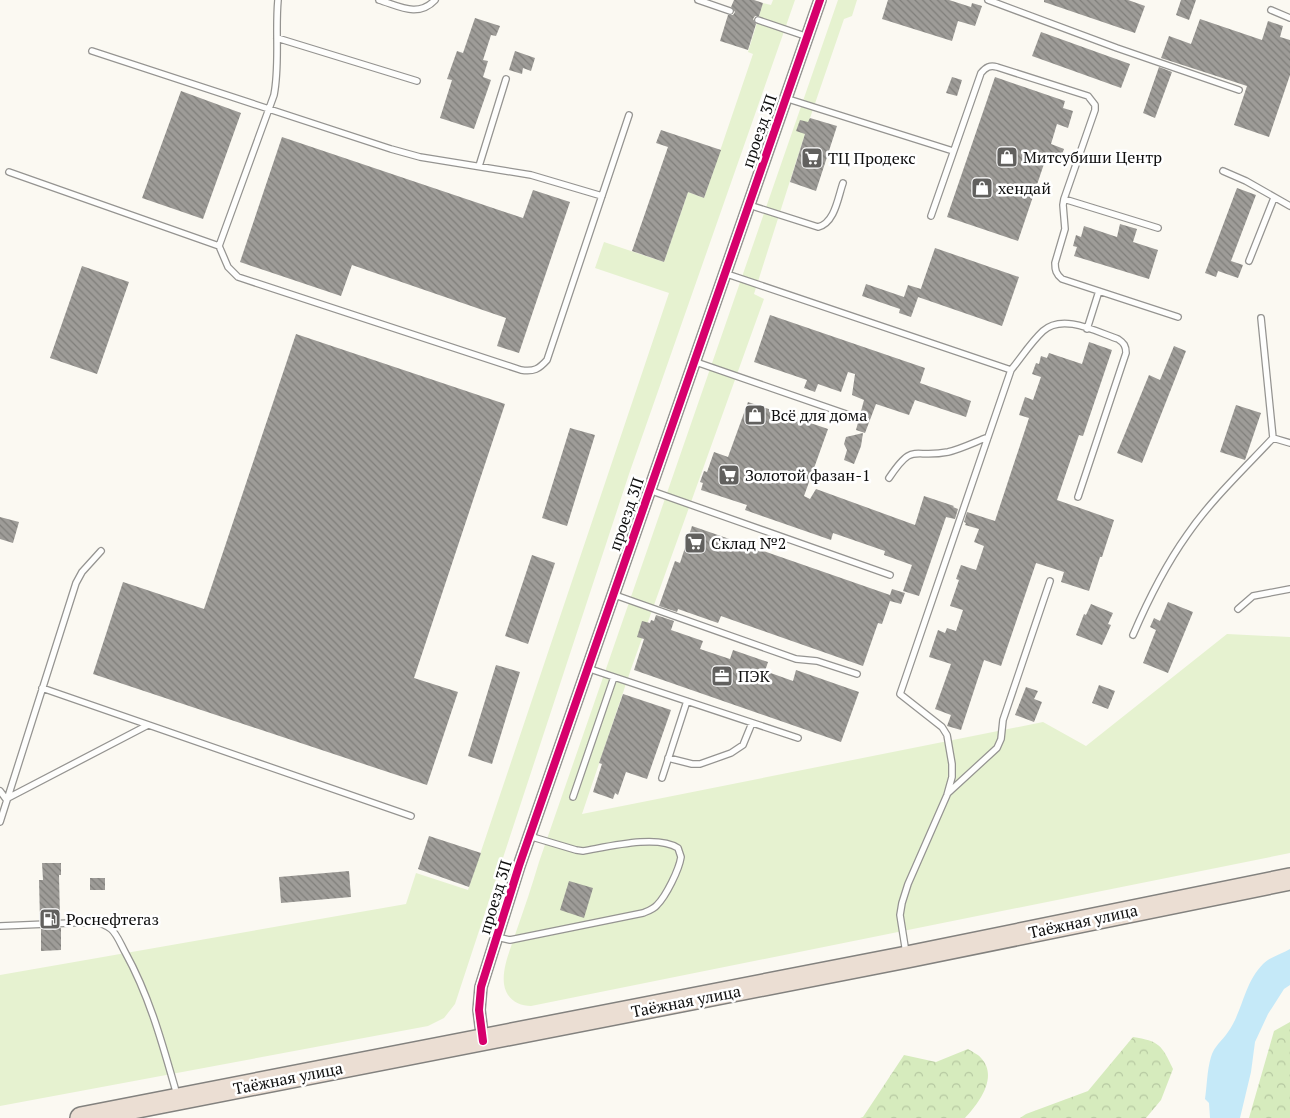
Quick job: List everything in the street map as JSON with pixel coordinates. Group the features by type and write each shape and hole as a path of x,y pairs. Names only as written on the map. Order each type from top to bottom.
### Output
{"highway":[{"name":"Таёжная улица","path":"81,1118 483,1041 1290,879"}],"street":[{"name":"проезд 3П","path":"483,1041 479,998 496,937 612,594 820,0"}],"lane":[{"path":"278,0 278,74 274,95 219,246 228,267 238,277 521,370 531,371 540,368 547,360 628,114"},
{"path":"378,0 410,10 421,10 430,6 435,0"},
{"path":"698,0 730,10"},
{"path":"988,0 1117,48 1239,90"},
{"path":"1271,10 1290,18"},
{"path":"758,20 808,37"},
{"path":"277,38 417,81"},
{"path":"92,51 391,149 420,156 531,175 602,196"},
{"path":"931,216 981,73 985,68 997,67 1088,96 1095,105 1095,110 1064,199 1065,229 1055,263 1057,275 1062,279 1178,317"},
{"path":"479,166 506,79"},
{"path":"785,98 954,151"},
{"path":"1223,171 1246,181 1290,206"},
{"path":"10,172 219,246"},
{"path":"748,205 818,227 823,226 831,216 843,183"},
{"path":"1249,261 1274,198"},
{"path":"1064,199 1158,228"},
{"path":"724,273 1011,370"},
{"path":"1087,329 1099,291"},
{"path":"1133,636 1153,590 1187,535 1214,501 1273,438 1261,318"},
{"path":"907,957 900,915 902,903 908,884 947,795 952,777 952,764 947,735 942,727 900,694 1011,370 1044,331 1051,326 1068,324 1118,339 1126,347 1126,353 1078,497"},
{"path":"694,361 852,416"},
{"path":"889,478 900,462 911,454 951,452 988,437"},
{"path":"1273,438 1290,443"},
{"path":"649,490 890,575"},
{"path":"0,822 76,583 82,572 101,550"},
{"path":"947,795 1000,744 1003,720 1050,581"},
{"path":"1238,609 1253,596 1290,590"},
{"path":"612,594 796,659 817,661 857,674"},
{"path":"587,668 798,738"},
{"path":"573,797 614,677"},
{"path":"42,688 411,816"},
{"path":"662,778 687,701"},
{"path":"668,758 700,764 731,753 743,745 752,723"},
{"path":"6,800 148,725"},
{"path":"0,791 6,800"},
{"path":"496,937 510,940 643,913 658,904 665,894 681,857 678,848 666,842 645,842 583,851 529,836"},
{"path":"0,926 94,922 104,924 113,930 146,995 179,1100"}],"green space":[{"path":"773,0 795,0 629,474 455,1004 444,1018 428,1026 0,1106 0,975 406,904 416,873 468,890 669,293 595,268 604,242 664,262 688,192 704,198 753,54 748,52 763,3 771,5"},
{"path":"838,0 857,0 852,16 844,19 810,118 754,294 764,299 631,669 582,814 1043,722 1086,746 1227,634 1290,637 1290,853 531,1006 522,1005 513,1001 505,989 504,971 507,958"},
{"path":"1290,1022 1290,1118 1249,1118 1274,1031"},
{"path":"1133,1037 1149,1040 1159,1046 1166,1054 1173,1069 1161,1100 1146,1118 1020,1118 1026,1114 1088,1091"},
{"path":"968,1049 981,1058 986,1065 988,1073 985,1090 981,1098 965,1118 860,1118 863,1117 904,1055 936,1062"}],"water":[{"path":"1290,949 1290,985 1284,989 1268,1014 1255,1042 1251,1072 1240,1118 1210,1118 1209,1103 1205,1099 1212,1053 1233,1024 1252,980 1263,964"}],"building":[{"path":"734,0 754,0 763,3 759,16 755,16 753,19 756,24 748,50 720,41 728,15 733,15 735,12 731,7"},
{"path":"888,0 949,0 971,7 972,3 982,6 975,26 958,21 952,41 882,19"},
{"path":"1044,0 1128,0 1145,6 1135,33 1044,2"},
{"path":"1181,0 1196,0 1189,20 1176,15"},
{"path":"475,18 500,26 496,36 491,35 483,60 488,61 483,77 491,80 474,129 440,118 452,80 447,79 457,51 463,53"},
{"path":"1200,19 1262,40 1268,21 1283,26 1280,37 1290,40 1290,75 1269,137 1234,125 1247,86 1161,58 1169,36 1191,44"},
{"path":"1041,32 1130,64 1121,88 1032,56"},
{"path":"515,51 535,58 531,71 523,68 522,74 509,70"},
{"path":"1159,67 1172,72 1155,118 1143,113"},
{"path":"952,77 962,80 957,96 946,93"},
{"name":"Митсубиши Центр","path":"995,77 1065,101 1063,108 1073,111 1068,128 1057,124 1051,144 1064,149 1060,160 1047,155 1018,241 947,217"},
{"path":"181,91 241,113 203,219 142,198"},
{"name":"ТЦ Продекс","path":"810,118 837,126 816,191 790,182 805,134 796,131 800,120 808,122"},
{"path":"661,130 721,150 704,198 688,192 664,262 632,251 668,147 656,143"},
{"path":"282,137 523,218 533,190 570,202 519,353 497,346 506,318 352,265 341,296 240,262"},
{"path":"1237,188 1256,195 1231,261 1243,265 1238,278 1218,271 1216,277 1205,273"},
{"path":"1120,224 1137,229 1133,242 1158,250 1149,279 1074,256 1077,247 1073,246 1076,235 1081,237 1084,226 1117,237"},
{"path":"935,248 1019,277 1002,326 918,297"},
{"path":"82,266 129,282 97,374 50,358"},
{"path":"866,284 904,297 908,285 921,289 911,317 899,313 900,309 862,296"},
{"path":"770,315 925,368 920,383 971,401 966,417 915,400 909,415 876,404 865,433 856,430 864,400 852,395 855,374 848,372 841,392 818,384 815,392 804,388 807,380 754,362"},
{"path":"296,334 505,404 414,678 458,692 427,785 93,674 123,582 204,609"},
{"path":"1089,342 1112,350 1083,436 1079,435 1057,500 1114,520 1102,557 1100,557 1089,591 1061,582 1064,572 1036,563 1001,666 984,660 961,730 947,726 951,715 935,709 951,664 929,657 938,630 945,633 947,628 956,631 963,610 950,606 959,580 956,579 961,565 976,570 984,546 974,542 979,529 965,525 967,512 995,521 1029,418 1019,415 1025,397 1033,400 1041,377 1032,374 1036,363 1039,364 1041,356 1047,358 1049,353 1082,364"},
{"path":"1174,346 1186,351 1142,463 1117,453 1149,375 1160,380"},
{"path":"748,402 828,429 804,496 810,499 816,489 915,525 924,496 958,509 955,519 946,517 919,596 903,591 912,565 884,555 885,551 833,533 831,540 745,510 747,505 701,490 703,483 700,482 704,471 707,472 714,452 728,457"},
{"path":"1236,405 1261,413 1245,460 1220,452"},
{"path":"570,428 595,435 567,526 542,518"},
{"path":"863,433 861,446 854,464 844,460 847,450 844,444 846,437"},
{"path":"0,517 19,522 13,543 0,539"},
{"path":"692,526 890,595 892,589 905,593 901,604 890,601 882,624 878,623 863,666 721,616 718,623 678,609 677,612 659,606 675,561 680,563"},
{"path":"532,555 555,563 528,644 505,636"},
{"path":"1168,602 1193,612 1168,673 1143,663 1156,630 1150,627 1154,618 1160,621"},
{"path":"1091,604 1113,613 1108,624 1111,625 1102,645 1076,635 1084,614 1086,615"},
{"path":"656,615 674,621 671,630 703,641 700,649 730,659 733,650 768,662 765,671 793,681 796,670 859,692 841,742 634,670 644,639 637,637 642,621 650,623 651,620 654,621"},
{"path":"496,665 520,672 492,764 468,756"},
{"path":"1099,685 1115,691 1108,709 1092,703"},
{"path":"1026,687 1038,691 1034,699 1042,702 1034,722 1015,715"},
{"path":"623,694 671,710 647,779 626,772 618,795 615,793 613,799 593,792 602,764 599,763"},
{"path":"429,836 481,853 469,887 418,869"},
{"path":"42,863 61,863 61,875 59,875 60,919 40,920 39,880 43,880"},
{"path":"349,871 351,897 281,903 279,877"},
{"path":"90,878 105,878 105,890 90,890"},
{"path":"569,881 593,888 584,918 560,910"},
{"path":"61,928 61,950 41,951 41,929"}],"cycle path":[{"path":"483,1041 479,1010 481,987 519,866 820,0"}],"place":[{"name":"Митсубиши Центр","path":"1007,157"},
{"name":"ТЦ Продекс","path":"812,158"},
{"name":"хендай","path":"982,188"},
{"name":"Всё для дома","path":"755,415"},
{"name":"Золотой фазан-1","path":"729,475"},
{"name":"Склад №2","path":"695,543"},
{"name":"ПЭК","path":"722,676"},
{"name":"Роснефтегаз","path":"50,919"}]}
